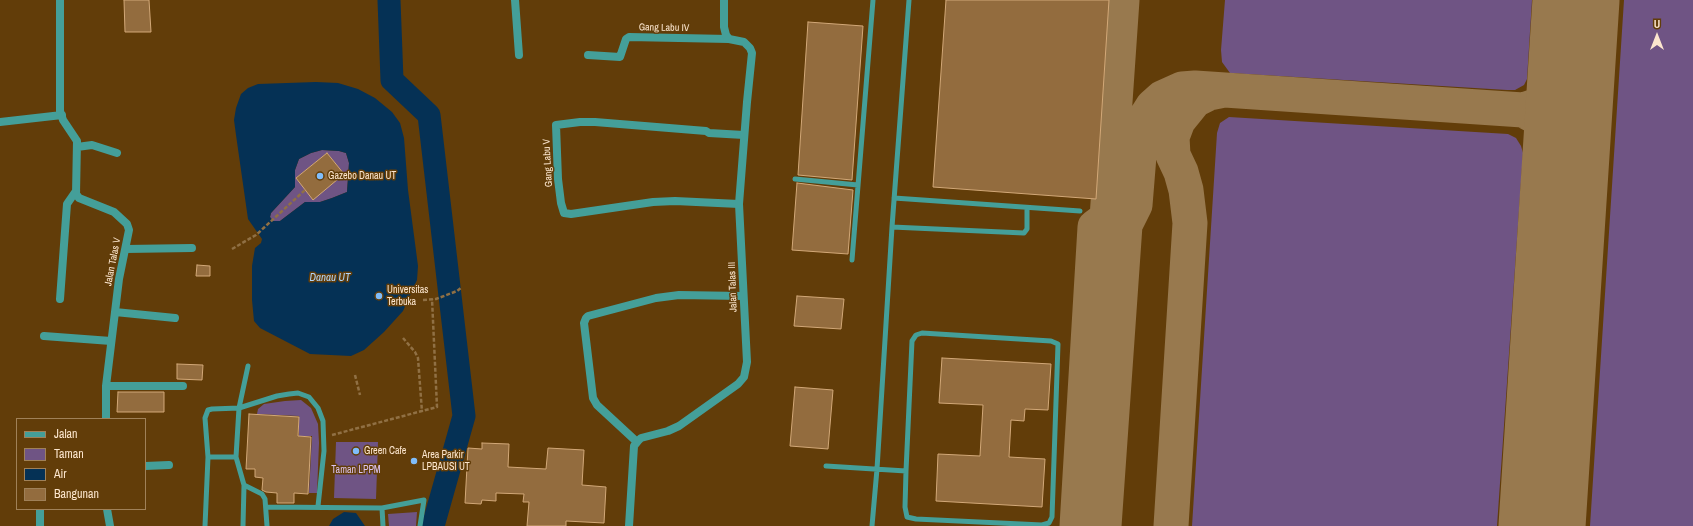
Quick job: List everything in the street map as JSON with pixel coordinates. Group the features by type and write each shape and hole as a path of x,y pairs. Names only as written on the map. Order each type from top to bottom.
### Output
{"street":[{"path":"60,0 62,115 75,137 78,147 76,191 66,204 60,299"},
{"path":"515,0 519,55"},
{"path":"724,0 725,30 729,39"},
{"name":"Gang Labu IV","path":"588,55 620,57 626,39 629,37 729,39"},
{"name":"Jalan Talas III","path":"636,442 641,438 668,431 679,426 741,381 745,372 747,362 739,204 752,53 750,48 744,42 729,39"},
{"path":"0,122 62,115"},
{"name":"Gang Labu V","path":"739,204 660,202 565,214 561,203 558,179 556,125 596,122 706,130 709,133 744,136"},
{"path":"78,147 92,145 117,153"},
{"name":"Jalan Talas V","path":"76,191 79,198 114,212 121,217 127,224 129,230 119,279 111,341 106,386 106,418"},
{"path":"126,249 192,248"},
{"path":"629,526 634,446 636,442 597,405 593,398 584,323 586,318 588,316 643,300 668,296 743,296"},
{"path":"115,312 175,318"},
{"path":"44,336 111,341"},
{"path":"106,386 183,386"},
{"path":"146,466 169,465"},
{"path":"40,510 40,526"},
{"path":"107,510 110,526"}],"lane":[{"path":"852,260 873,0"},
{"path":"872,526 908,0"},
{"path":"795,179 858,185"},
{"path":"894,198 1080,211"},
{"path":"892,227 1024,233 1027,229 1027,208"},
{"path":"922,333 1036,340 1051,341 1058,344 1052,517 1049,523 1042,525 916,519 907,517 905,507 906,471 912,342 916,335 922,333"},
{"path":"244,526 244,485 236,457 239,408 248,366"},
{"path":"205,526 208,458 205,418 206,412 212,408 239,408 277,396 298,394 306,395 314,402 321,414 324,451 318,506"},
{"path":"208,458 236,457"},
{"path":"826,466 906,471"},
{"path":"244,485 262,494 265,499 267,507 267,526"},
{"path":"267,507 318,506 382,508 424,500 420,526"},
{"path":"382,508 383,526"}],"path":[{"path":"232,249 256,235 305,190"},
{"path":"423,300 436,299 457,291 462,287"},
{"path":"323,437 422,412 435,408 438,405 432,299"},
{"path":"403,338 418,358 422,412"},
{"path":"354,375 360,395"}],"green space":[{"path":"1225,0 1532,0 1527,79 1524,85 1515,90 1507,90 1230,73 1222,62 1221,50"},
{"path":"1624,0 1693,0 1693,526 1590,526"},
{"path":"1229,117 1508,134 1516,138 1523,153 1497,526 1192,526 1217,133 1220,123"},
{"path":"322,150 346,153 349,163 347,192 320,202 305,202 280,221 273,221 270,217 271,213 295,187 295,170 299,159 311,153","holes":["327,153 344,174 313,199 296,178"]},
{"path":"301,400 311,408 318,424 319,443 317,493 309,493 312,436 299,436 299,416 257,414 258,409 264,404"},
{"name":"Taman LPPM","path":"336,442 378,442 376,499 334,498"},
{"path":"417,512 416,526 389,526 388,514"}],"water":[{"name":"Danau UT","path":"316,82 338,83 358,89 375,98 392,112 400,123 404,138 408,190 418,266 417,280 403,311 384,332 364,350 351,356 310,354 260,328 254,321 252,300 252,266 255,248 261,243 262,239 248,219 234,120 241,94 248,88 258,84","holes":["322,150 346,153 349,163 347,192 320,202 305,202 280,221 273,221 270,217 271,213 295,187 295,170 299,159 311,153"]},
{"path":"344,512 356,513 365,526 329,526 333,519"}],"building":[{"path":"124,0 149,0 151,32 125,32"},
{"path":"946,0 1109,0 1096,199 933,187"},
{"path":"808,22 863,26 852,180 798,175"},
{"name":"Gazebo Danau UT","path":"327,153 344,174 313,200 296,178"},
{"path":"797,183 853,190 848,254 792,250"},
{"path":"197,265 210,266 210,276 196,276"},
{"path":"797,296 844,299 841,329 794,326"},
{"path":"942,358 1051,364 1048,410 1025,409 1024,421 1011,420 1009,457 1045,459 1042,507 936,501 938,454 980,456 983,405 939,403"},
{"path":"177,364 203,365 202,380 177,379"},
{"path":"795,387 833,390 828,449 790,446"},
{"path":"118,392 164,392 164,412 117,412"},
{"path":"249,414 299,417 298,436 311,437 308,494 294,493 294,503 277,503 277,493 262,490 263,478 255,477 255,469 246,469"},
{"path":"482,443 509,444 508,467 546,469 548,448 584,450 582,485 606,487 604,523 566,521 566,526 527,526 529,502 523,502 524,494 496,493 496,501 482,500 481,504 465,503 468,448 482,449"}],"waterway":[{"path":"389,0 392,80 429,115 464,416 433,526"}],"taxiway":[{"path":"1077,526 1095,227 1107,218 1122,0"},
{"path":"1523,110 1549,99 1558,91 1564,82 1568,70 1573,44"},
{"path":"1104,526 1125,225 1135,205 1141,131 1146,117 1153,106 1162,98 1182,89 1195,88 1523,110 1542,120 1559,138 1562,147 1564,182"},
{"path":"1171,526 1190,223 1186,190 1181,172 1173,155 1172,137 1178,121 1195,100 1209,93 1224,90"}],"runway":[{"path":"1542,526 1576,0"}],"place":[{"name":"Gazebo Danau UT","path":"320,176"},
{"name":"Universitas Terbuka","path":"379,296"},
{"name":"Green Cafe","path":"356,451"},
{"name":"Area Parkir LPBAUSI UT","path":"414,461"}]}
